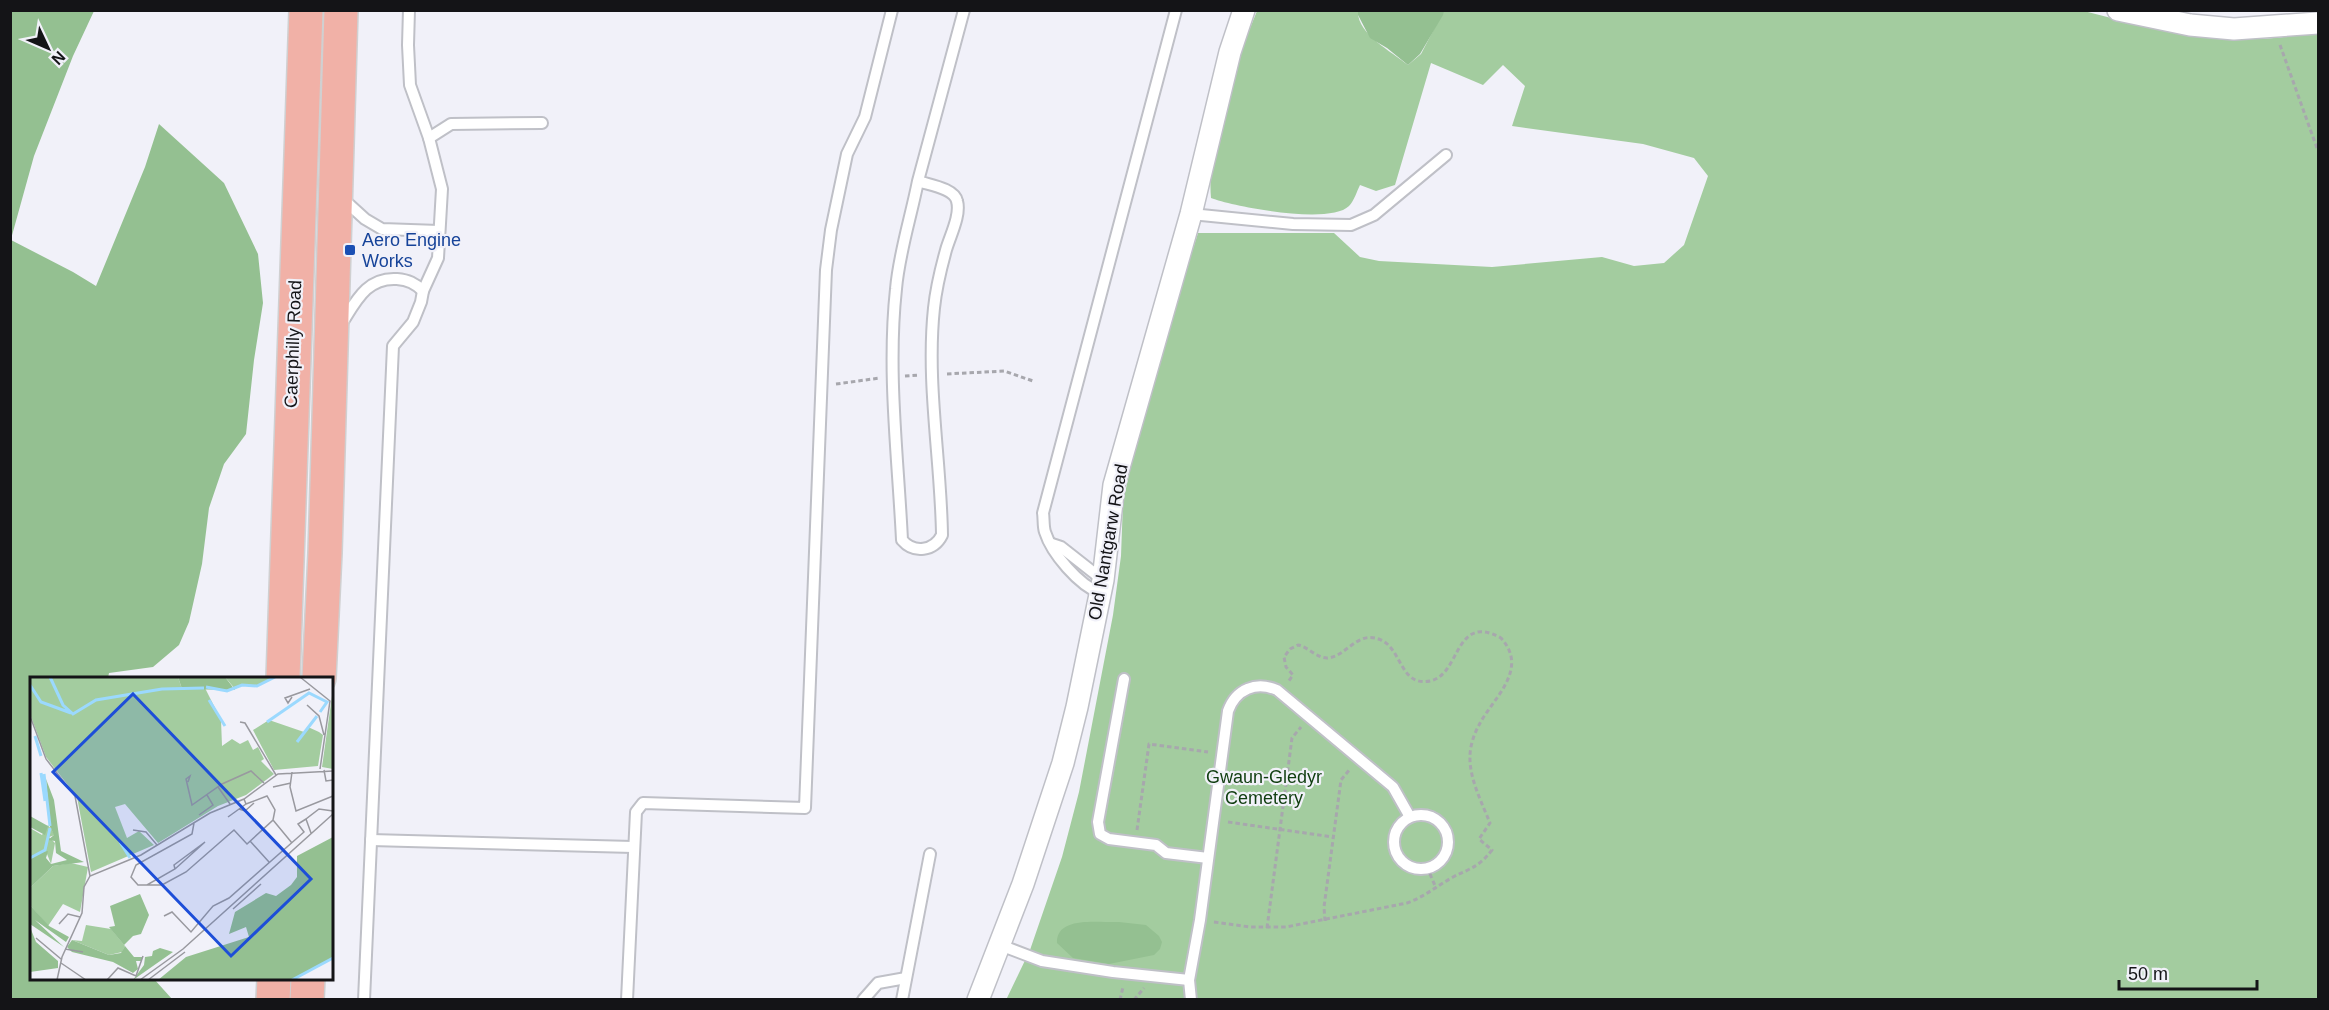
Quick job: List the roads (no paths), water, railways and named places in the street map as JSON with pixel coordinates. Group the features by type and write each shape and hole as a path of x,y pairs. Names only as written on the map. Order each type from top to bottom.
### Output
{"main road":[{"name":"Caerphilly Road","path":"283,677 306,10"},
{"path":"319,677 341,10"},
{"path":"273,999 274,980"},
{"path":"308,980 308,999"}],"street":[{"name":"Old Nantgarw Road","path":"978,999 1042,829 1063,763 1102,586 1114,485 1191,214 1230,52 1244,10"},
{"path":"2118,10 2190,25 2234,29 2319,23"}],"lane":[{"path":"364,999 393,346 412,322 438,258 442,189 429,138 410,85 409,10"},
{"path":"627,999 636,812 644,803 805,808 827,260 847,154 865,117 892,10"},
{"path":"918,181 953,194 957,201 957,213 934,307 933,374 942,535 930,548 914,549 908,547 902,540 894,377 896,286 918,181 964,10"},
{"path":"1102,586 1090,589 1054,553 1045,532 1043,513 1176,10"},
{"path":"429,138 451,124 543,123"},
{"path":"1191,214 1293,224 1351,225 1374,215 1446,155"},
{"path":"336,192 365,219 382,230 439,231"},
{"path":"332,338 361,293 379,280 402,280 415,283 423,291"},
{"path":"1052,544 1060,547 1102,586"},
{"path":"1124,679 1098,822 1100,834 1108,839 1156,844 1167,853 1208,858"},
{"path":"1191,999 1189,980 1230,704 1242,691 1251,687 1269,687 1277,690 1393,787 1410,817"},
{"path":"1419,815 1435,819 1445,831 1447,848 1438,862 1427,867 1415,868 1407,864 1396,852 1394,844 1398,828 1410,817 1419,815"},
{"path":"371,840 633,847"},
{"path":"902,999 930,854"},
{"path":"1000,945 1042,961 1113,972 1189,980"},
{"path":"863,999 878,983 906,978"}],"place":[{"name":"Aero Engine Works","path":"350,250"}],"park label":[{"name":"Gwaun-Gledyr Cemetery","path":"1264,787"}]}
